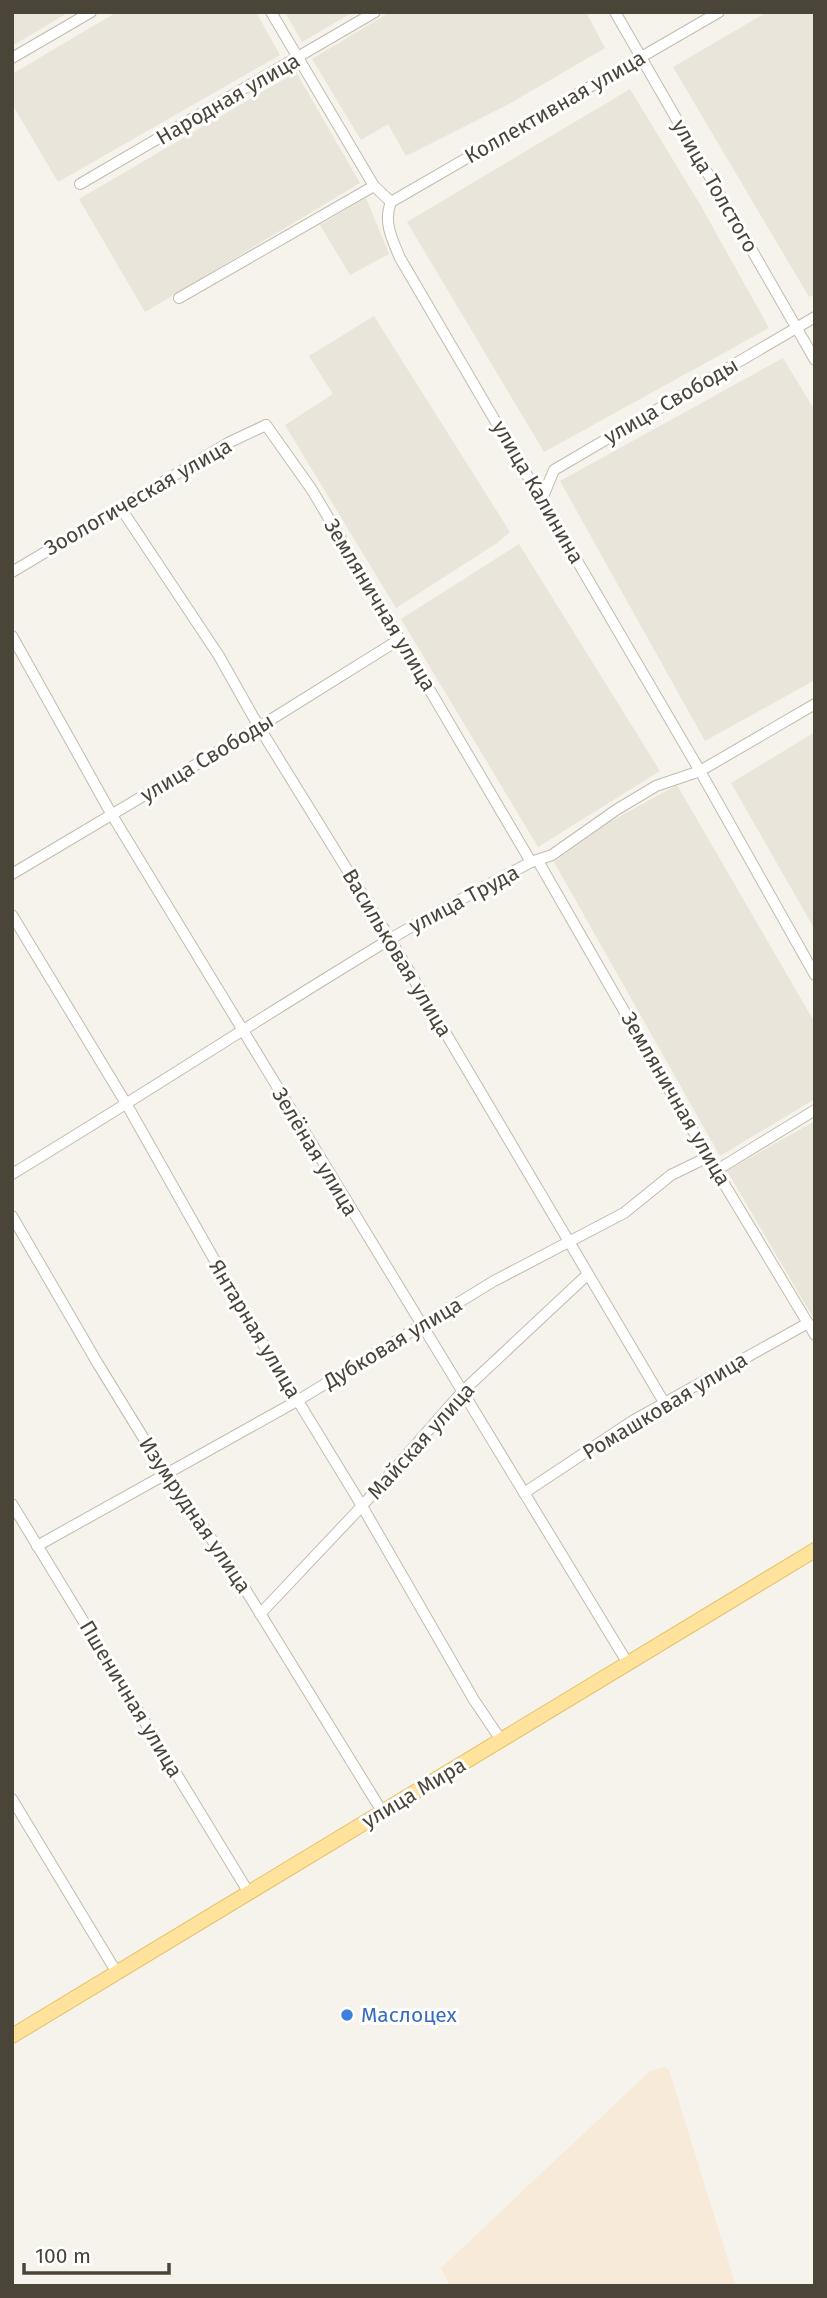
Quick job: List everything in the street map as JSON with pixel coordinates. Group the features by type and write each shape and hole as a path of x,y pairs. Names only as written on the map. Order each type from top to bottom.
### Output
{"main road":[{"name":"улица Мира","path":"12,2036 815,1550"}],"street":[{"path":"12,58 91,12"},
{"path":"271,12 374,186 391,202"},
{"name":"Народная улица","path":"80,184 375,12"},
{"name":"улица Толстого","path":"615,12 815,360"},
{"name":"Коллективная улица","path":"391,202 719,12"},
{"path":"179,298 374,186"},
{"name":"улица Калинина","path":"391,202 387,212 388,232 400,258 701,771 815,975"},
{"name":"улица Свободы","path":"542,499 554,470 815,317"},
{"name":"Зоологическая улица","path":"12,572 230,442 266,425"},
{"name":"Земляничная улица","path":"266,425 312,490 815,1335"},
{"name":"Васильковая улица","path":"120,507 219,656 665,1404"},
{"name":"Зелёная улица","path":"12,636 112,815 241,1031 628,1662"},
{"name":"улица Свободы","path":"12,874 259,727 400,639"},
{"name":"улица Труда","path":"12,1174 127,1105 390,939 552,855 616,810 656,786 701,771 815,704"},
{"name":"Янтарная улица","path":"12,915 127,1105 244,1314 362,1506 474,1700 501,1740"},
{"path":"717,1170 815,1110"},
{"name":"Дубковая улица","path":"37,1546 297,1401 494,1281 624,1213 671,1175 708,1157"},
{"name":"Изумрудная улица","path":"12,1216 165,1473 234,1571 383,1813"},
{"name":"Майская улица","path":"260,1614 362,1506 462,1392 587,1275"},
{"name":"Ромашковая улица","path":"524,1493 634,1420 808,1323"},
{"name":"Пшеничная улица","path":"12,1504 249,1893"},
{"path":"12,1799 117,1973"}],"shaded area":[{"path":"12,12 69,12 12,46"},
{"path":"117,12 256,12 280,55 58,182 12,104 12,74"},
{"path":"285,12 353,12 302,42"},
{"path":"390,12 586,12 605,48 507,105 406,156 388,124 361,140 312,59"},
{"path":"767,12 815,12 815,294 809,297 673,67"},
{"path":"296,72 360,183 145,312 79,199"},
{"path":"630,89 701,206 769,328 544,452 407,222"},
{"path":"366,198 389,254 350,275 320,225"},
{"path":"374,316 510,532 396,608 285,425 333,394 309,356"},
{"path":"783,358 815,411 815,680 705,741 560,481"},
{"path":"519,544 660,771 538,847 401,619"},
{"path":"815,732 815,930 731,783"},
{"path":"677,785 815,1023 815,1099 720,1156 554,862 608,823"},
{"path":"815,1121 815,1321 727,1171"},
{"path":"665,2067 669,2070 736,2286 450,2286 441,2268 650,2071"}],"place":[{"name":"Маслоцех","path":"347,2015"}]}
